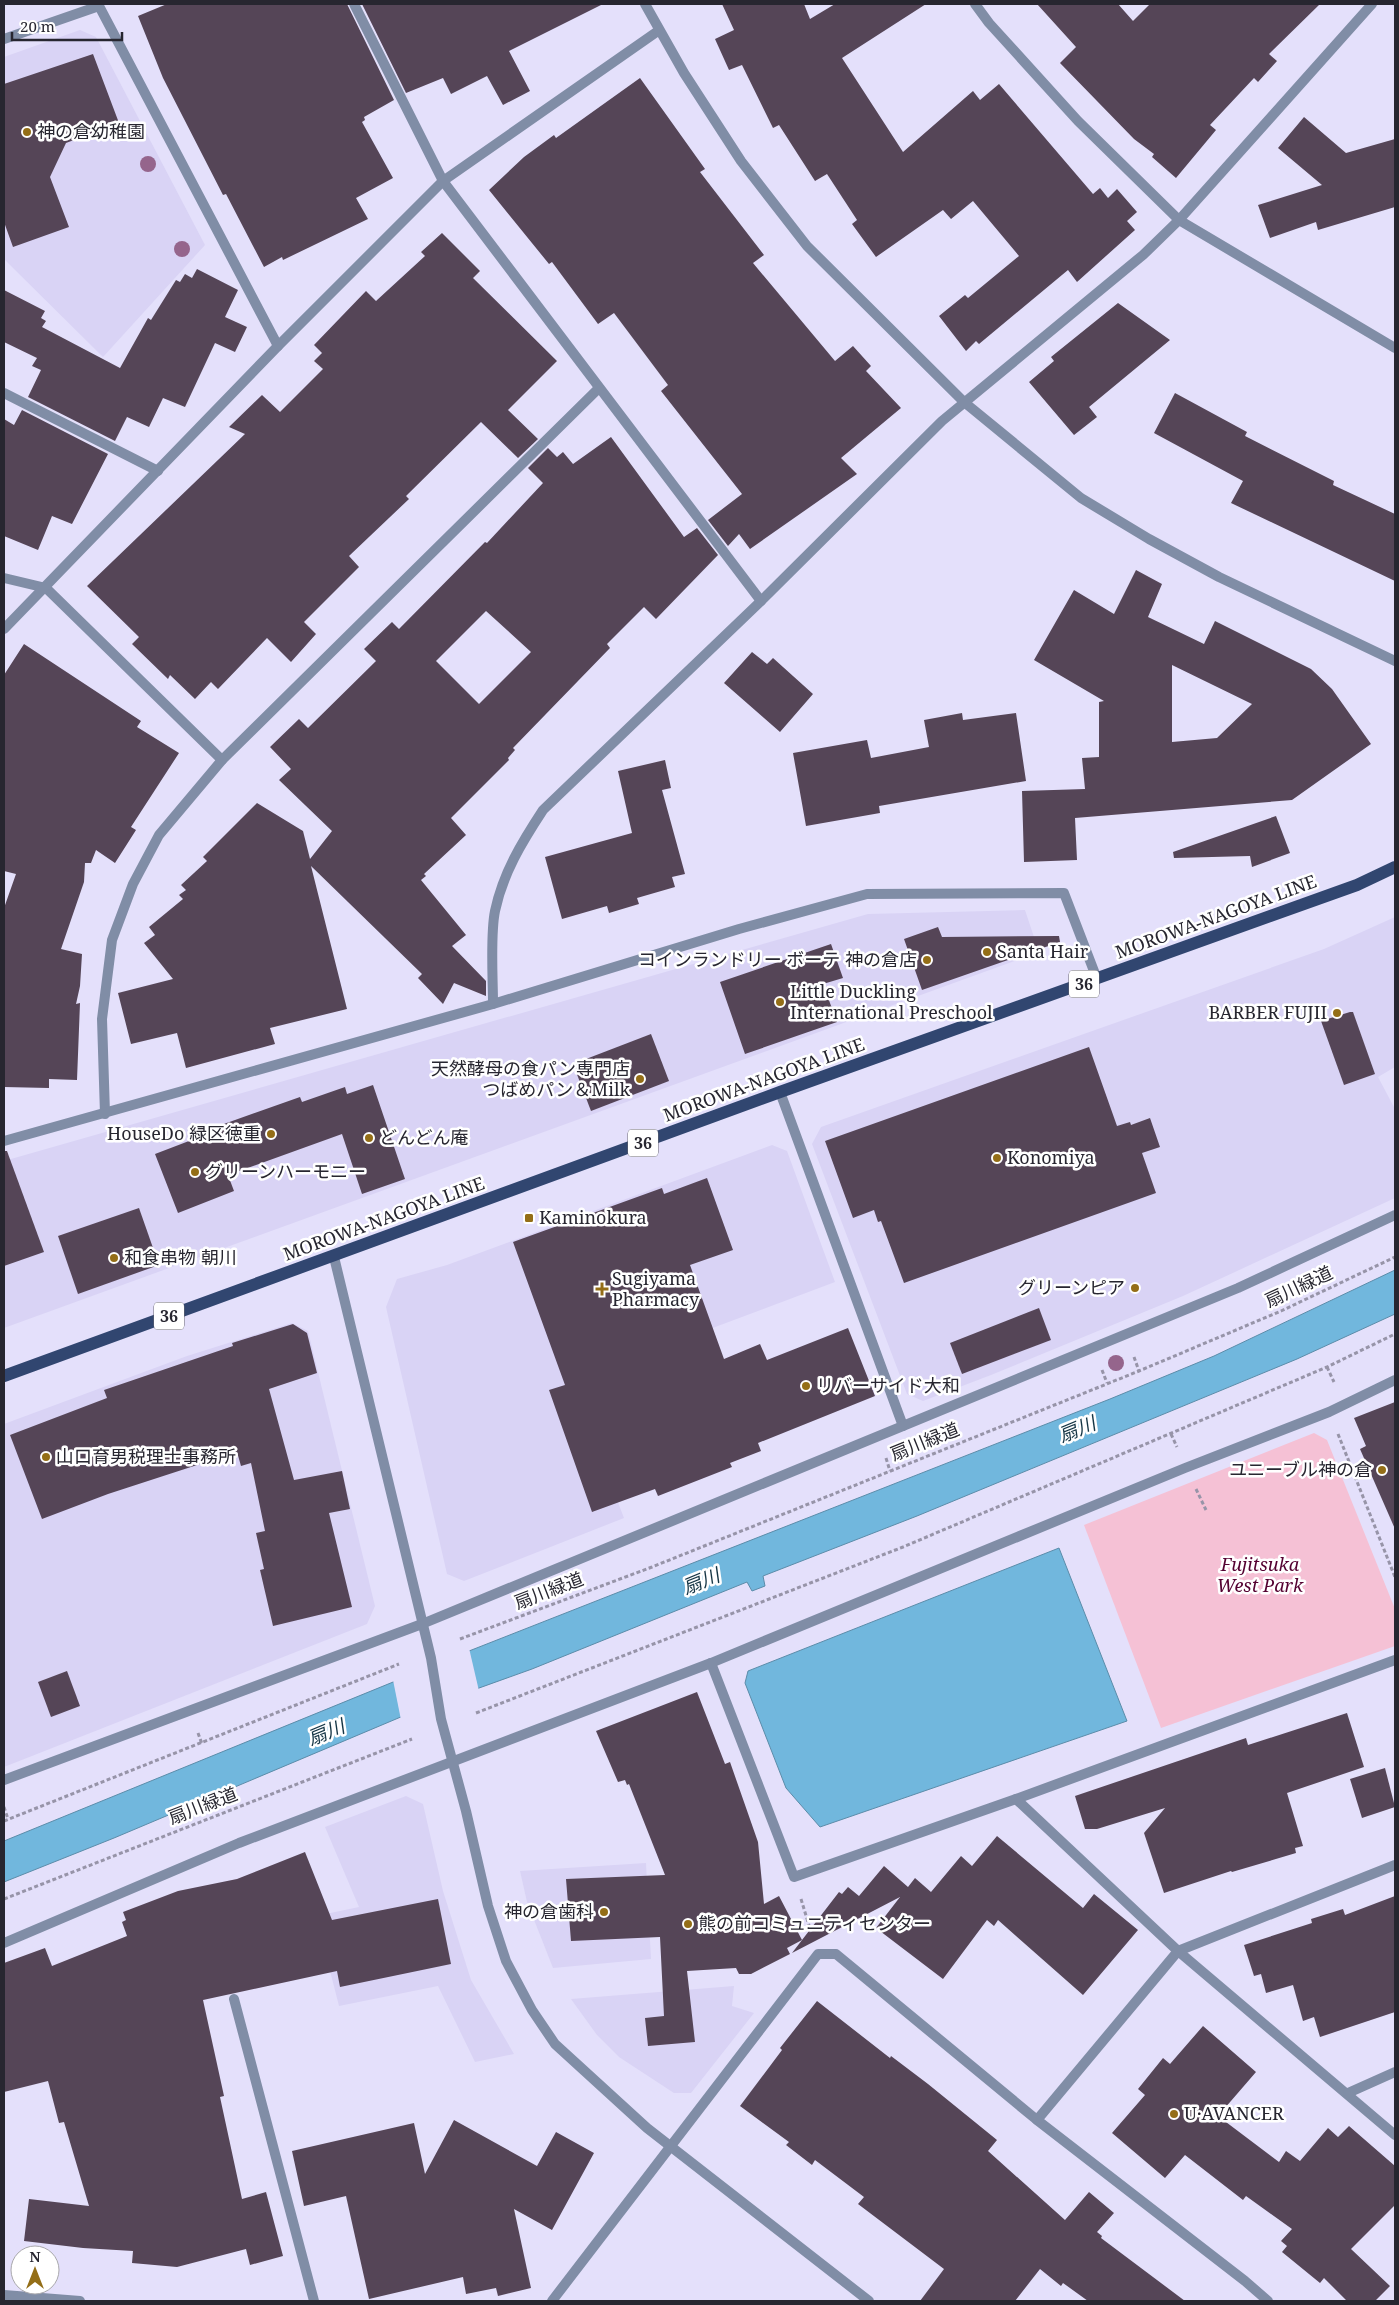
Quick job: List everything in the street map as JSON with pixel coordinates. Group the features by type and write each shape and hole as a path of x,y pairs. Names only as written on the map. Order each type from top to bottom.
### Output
{"main road":[{"name":"MOROWA-NAGOYA LINE","path":"4,1376 780,1092 1356,885 1395,867"}],"street":[{"path":"354,4 443,182 761,601"},
{"path":"645,4 658,31 741,161 807,246 964,402 1081,498 1149,539 1219,577 1395,661"},
{"path":"975,4 989,23 1078,121 1179,220 1395,348"},
{"path":"493,1004 495,912 506,875 521,843 543,810 761,601 964,402 1143,255 1179,220 1372,4"},
{"path":"4,39 98,5 278,346"},
{"path":"4,629 46,588 278,346 443,182 658,31"},
{"path":"105,1114 102,1019 112,940 133,884 159,835 222,760 599,388"},
{"path":"4,393 158,471"},
{"path":"4,578 46,588 222,760"},
{"path":"4,1141 493,1004 739,929 867,894 1064,893 1097,979"},
{"path":"780,1092 904,1426"},
{"path":"4,1780 422,1624 1238,1288 1395,1215"},
{"path":"334,1256 431,1658 441,1719 488,1906 506,1961 532,2010 555,2044 647,2128 869,2301"},
{"path":"4,1942 239,1843 711,1663 1186,1468 1329,1412 1395,1380"},
{"path":"711,1663 794,1877 1016,1799 1395,1660"},
{"path":"1016,1799 1178,1951 1395,2135"},
{"path":"1038,2120 1178,1951 1395,1865"},
{"path":"552,2301 818,1954 836,1954 1038,2120 1268,2301"},
{"path":"234,1999 314,2301"},
{"path":"1348,2094 1395,2072"},
{"path":"4,2295 80,2301"}],"path":[{"name":"扇川緑道","path":"460,1639 670,1559 1148,1367 1281,1311 1395,1257"},
{"path":"476,1713 904,1547 1327,1367 1395,1334"},
{"path":"1329,1412 1395,1577"},
{"path":"1192,1482 1206,1510"},
{"path":"4,1821 399,1664"},
{"name":"扇川緑道","path":"4,1899 412,1739"},
{"path":"4,1806 8,1819"},
{"path":"794,1877 818,1954"}],"shaded area":[{"path":"80,30 96,37 205,245 103,357 5,260 4,255 4,57"},
{"path":"1025,910 1039,952 4,1328 4,1161 868,914"},
{"path":"1395,917 1395,1067 1378,1077 1395,1109 1395,1198 1183,1296 991,1375 923,1401 907,1394 812,1144 821,1127 1324,949"},
{"path":"772,1145 787,1151 835,1282 571,1381 624,1518 464,1581 447,1574 386,1307 397,1279 447,1265"},
{"path":"292,1323 308,1331 375,1606 367,1624 4,1767 4,1424 187,1356"},
{"path":"406,1796 423,1804 443,1891 471,1980 514,2054 475,2062 438,1986 339,2006 316,1916 359,1907 325,1827"},
{"path":"646,1863 651,1959 553,1968 527,1902 520,1871"},
{"path":"734,1986 732,2006 754,2013 691,2093 674,2093 619,2057 597,2035 571,1999"}],"green space":[{"name":"Fujitsuka West Park","path":"1314,1433 1327,1440 1395,1609 1395,1646 1161,1728 1084,1525"}],"water":[{"name":"扇川","path":"1395,1270 1395,1314 1297,1359 917,1516 763,1576 765,1586 752,1591 747,1582 532,1669 415,1711 114,1838 4,1882 4,1841 469,1651 1110,1399 1214,1356"},
{"path":"1059,1548 1127,1721 820,1827 786,1788 745,1683 748,1671"}],"pier":[{"path":"469,1648 479,1691 401,1720 393,1680"}],"building":[{"path":"167,4 347,4 394,100 364,117 365,120 362,122 393,178 356,198 368,219 283,260 282,257 264,267 226,194 223,195 163,78 138,16"},
{"path":"362,4 603,4 509,51 530,91 503,105 487,76 451,94 443,78 406,93"},
{"path":"722,4 804,4 810,19 835,4 926,4 842,58 903,152 973,91 980,100 999,84 1093,194 1100,188 1108,198 1117,189 1137,212 1127,221 1135,230 1077,282 1068,270 979,344 976,341 966,351 939,316 965,295 968,298 1019,256 973,201 951,219 943,210 876,257 852,224 857,220 827,174 815,181 779,125 773,128 742,65 729,70 715,39 734,30"},
{"path":"1037,4 1118,4 1133,21 1150,4 1320,4 1269,54 1277,61 1258,82 1254,78 1210,125 1216,130 1176,178 1152,157 1154,154 1134,139 1060,63 1076,47"},
{"path":"93,54 119,123 66,143 50,177 69,227 13,247 4,222 4,84"},
{"path":"640,78 705,169 700,172 764,255 753,263 835,361 853,346 871,366 866,371 901,408 841,458 857,474 750,549 739,534 728,546 708,520 742,494 661,391 668,385 614,313 598,324 552,262 549,264 489,190 524,157 554,135 556,138"},
{"path":"1304,117 1346,153 1395,139 1395,207 1318,230 1316,222 1270,238 1258,205 1322,185 1278,148"},
{"path":"442,233 480,271 473,278 557,361 508,410 538,439 518,458 481,422 406,496 409,499 349,556 359,567 304,622 316,634 291,662 267,638 218,689 211,682 195,699 170,675 168,679 132,644 139,637 87,586 245,434 229,427 262,395 280,412 323,369 314,361 322,353 314,345 366,291 376,301 425,256 421,252"},
{"path":"197,269 238,290 225,317 247,327 235,352 215,343 185,407 163,398 149,427 127,417 115,441 28,397 41,370 32,366 37,358 4,342 4,290 45,311 41,318 46,321 42,327 120,368 148,318 151,320 176,280 180,282 185,274 192,278"},
{"path":"1118,303 1170,340 1089,407 1097,417 1074,435 1029,382 1054,361 1051,357"},
{"path":"1175,393 1247,432 1245,436 1334,481 1333,485 1395,514 1395,581 1231,503 1243,481 1154,433"},
{"path":"22,410 108,454 72,524 52,516 38,550 4,536 4,419 14,425"},
{"path":"611,437 684,537 697,528 718,555 656,619 644,607 607,644 610,648 513,748 515,750 508,758 509,760 451,818 466,835 424,874 426,876 421,880 466,935 452,946 486,981 486,996 454,983 443,1004 418,978 422,974 311,866 347,1009 270,1028 275,1044 186,1068 177,1033 131,1044 118,993 173,979 144,943 155,935 149,927 183,899 179,895 186,890 181,885 207,861 203,857 257,803 303,831 310,859 332,831 279,780 291,769 270,747 299,719 308,728 376,661 364,649 392,622 399,629 485,542 487,543 543,483 528,468 548,448 557,457 563,452 573,464","holes":["486,611 531,652 479,704 436,661"]},
{"path":"1136,570 1162,584 1148,617 1204,644 1215,621 1311,669 1332,689 1371,744 1292,800 1075,818 1077,860 1024,862 1022,791 1085,789 1082,758 1099,757 1099,702 1104,701 1034,660 1074,590 1114,614","holes":["1172,665 1252,704 1217,738 1172,742"]},
{"path":"24,644 141,721 137,727 179,753 131,827 136,830 115,863 96,850 91,863 85,863 84,882 61,949 82,954 80,986 76,1004 80,1003 77,1080 49,1079 49,1088 4,1087 4,908 16,874 4,871 4,675"},
{"path":"752,652 767,664 773,658 813,694 780,732 724,683"},
{"path":"962,713 963,720 1016,713 1026,781 879,806 880,813 806,826 793,753 867,740 871,758 929,747 924,720"},
{"path":"665,760 671,788 662,790 685,874 672,877 675,887 637,898 639,904 609,913 607,906 562,919 545,857 632,833 618,771"},
{"path":"1276,816 1290,853 1252,867 1250,856 1174,858 1173,852"},
{"path":"938,927 942,937 1059,936 1060,942 922,990 904,939"},
{"path":"831,944 843,978 823,984 837,1022 745,1054 720,982"},
{"path":"1353,1012 1375,1074 1344,1085 1321,1021"},
{"path":"651,1034 669,1081 591,1111 573,1064"},
{"path":"1089,1047 1117,1126 1130,1122 1131,1125 1150,1118 1160,1147 1142,1153 1156,1193 904,1283 881,1221 878,1222 874,1210 853,1218 825,1141"},
{"path":"373,1085 405,1179 362,1194 342,1134 228,1175 234,1191 178,1213 155,1154 223,1128 221,1125 300,1097 302,1102 345,1087 347,1094"},
{"path":"4,1151 7,1151 44,1252 4,1266"},
{"path":"707,1178 733,1250 690,1265 724,1359 760,1344 767,1360 848,1328 875,1396 758,1443 761,1451 730,1463 732,1467 658,1496 655,1489 592,1512 549,1390 565,1385 513,1242 662,1188 664,1194"},
{"path":"139,1208 159,1265 78,1294 58,1236"},
{"path":"1039,1308 1051,1340 962,1374 950,1343"},
{"path":"293,1324 307,1333 317,1373 269,1389 294,1480 342,1471 350,1509 329,1513 352,1607 273,1626 260,1570 264,1569 256,1533 265,1531 251,1463 241,1466 237,1452 108,1494 42,1519 10,1435 107,1398 104,1390 233,1346 232,1343"},
{"name":"ユニーブル神の倉","path":"1395,1402 1395,1529 1360,1449 1366,1446 1354,1418"},
{"path":"67,1671 80,1706 51,1717 38,1682"},
{"path":"697,1692 725,1764 730,1762 758,1842 764,1904 779,1896 802,1940 787,1948 790,1954 751,1974 739,1974 736,1968 687,1971 695,2042 648,2046 645,2018 664,2016 660,1937 571,1941 566,1879 665,1875 629,1784 627,1785 625,1780 618,1782 596,1731"},
{"path":"1347,1713 1364,1767 1287,1793 1303,1846 1295,1848 1296,1853 1231,1871 1164,1893 1144,1833 1165,1808 1097,1829 1085,1829 1075,1796 1246,1738 1248,1745"},
{"path":"1385,1768 1395,1807 1362,1818 1350,1779"},
{"path":"997,1836 1083,1908 1094,1894 1138,1930 1083,1995 998,1920 994,1926 987,1920 943,1979 876,1928 900,1897 792,1953 839,1892 842,1894 848,1887 859,1896 884,1866 908,1887 915,1878 931,1892 961,1856 972,1866"},
{"path":"305,1852 332,1920 438,1899 451,1964 340,1987 337,1971 203,2000 224,2096 220,2097 242,2199 266,2192 283,2256 250,2265 246,2249 177,2267 132,2263 133,2251 83,2248 24,2241 29,2199 89,2206 64,2122 59,2123 48,2081 4,2092 4,1963 45,1948 52,1966 127,1936 122,1922 126,1920 123,1912 178,1891 237,1879"},
{"path":"1395,1896 1395,2012 1320,2037 1314,2017 1303,2021 1293,1985 1266,1993 1261,1974 1254,1976 1244,1945 1312,1923 1311,1919 1343,1909 1345,1915"},
{"path":"817,2001 890,2058 891,2056 928,2084 997,2140 988,2151 1065,2220 1089,2192 1114,2213 1097,2232 1102,2236 1101,2238 1185,2301 1088,2301 1063,2283 1061,2286 1040,2269 1015,2301 920,2301 944,2269 858,2204 864,2197 815,2160 812,2165 786,2145 789,2142 740,2106 782,2050 780,2048"},
{"path":"1203,2026 1256,2072 1218,2116 1279,2162 1286,2151 1300,2161 1328,2128 1338,2137 1349,2126 1395,2166 1395,2205 1351,2249 1390,2286 1375,2301 1347,2301 1324,2278 1320,2283 1282,2252 1287,2246 1281,2241 1292,2229 1246,2196 1243,2200 1185,2155 1165,2178 1112,2133 1145,2095 1138,2089 1163,2058 1170,2064"},
{"path":"454,2120 537,2166 556,2132 594,2153 552,2230 514,2209 531,2288 498,2296 496,2288 466,2294 463,2277 369,2299 346,2196 304,2206 292,2151 414,2123 425,2174"}],"place":[{"name":"神の倉幼稚園","path":"27,132"},
{"name":"Santa Hair","path":"987,952"},
{"name":"コインランドリー ボーテ 神の倉店","path":"927,960"},
{"name":"Little Duckling International Preschool","path":"780,1002"},
{"name":"BARBER FUJII","path":"1337,1013"},
{"name":"天然酵母の食パン専門店 つばめパン＆Milk","path":"640,1079"},
{"name":"HouseDo 緑区徳重","path":"271,1134"},
{"name":"どんどん庵","path":"369,1138"},
{"name":"Konomiya","path":"997,1158"},
{"name":"グリーンハーモニー","path":"195,1172"},
{"name":"Kaminokura","path":"529,1218"},
{"name":"和食串物 朝川","path":"114,1258"},
{"name":"グリーンピア","path":"1135,1288"},
{"name":"Sugiyama Pharmacy","path":"602,1289"},
{"name":"リバーサイド大和","path":"806,1386"},
{"name":"山口育男税理士事務所","path":"46,1457"},
{"name":"ユニーブル神の倉","path":"1382,1470"},
{"name":"神の倉歯科","path":"604,1912"},
{"name":"熊の前コミュニティセンター","path":"688,1924"},
{"name":"U·AVANCER","path":"1174,2114"}]}
